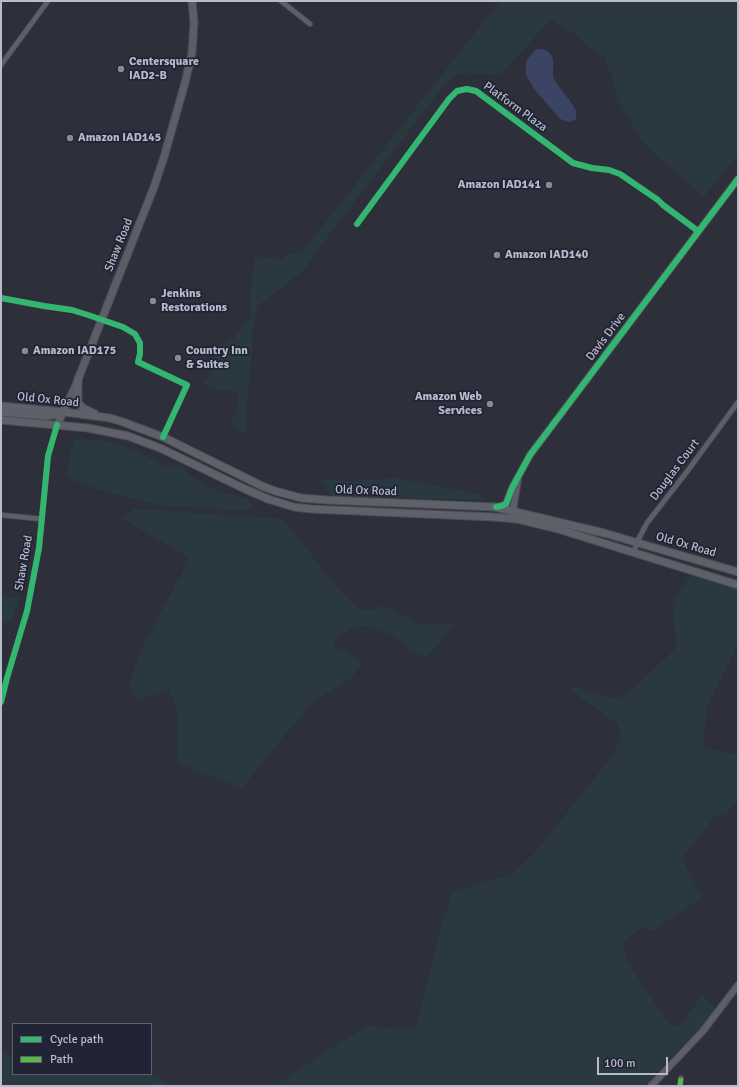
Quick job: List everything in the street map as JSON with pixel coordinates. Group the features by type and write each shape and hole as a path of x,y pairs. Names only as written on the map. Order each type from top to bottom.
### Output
{"main road":[{"name":"Shaw Road","path":"57,425 78,379 154,187 185,83 192,52 194,22 192,1"},
{"path":"78,379 77,398 79,404 85,409 105,418"},
{"name":"Old Ox Road","path":"1,406 64,412 123,422 163,437 262,486 301,498 496,507 637,542 738,572"},
{"path":"1,412 47,416 64,412"},
{"name":"Old Ox Road","path":"1,420 100,430 143,441 245,490 294,507 499,517 543,525 738,585"},
{"path":"499,517 507,516 513,510"}],"street":[{"path":"1,65 48,1"},
{"path":"281,1 310,24"},
{"name":"Platform Plaza","path":"357,224 449,99 457,91 467,90 476,91 573,163 620,174 658,200 698,232"},
{"name":"Davis Drive","path":"496,507 506,504 518,476 530,455 738,179"},
{"path":"1,298 72,310 123,327 135,334 140,343 138,362 187,385 163,437"},
{"name":"Douglas Court","path":"634,552 637,542 656,511 689,470 738,402"},
{"name":"Shaw Road","path":"1,702 29,600 39,548 48,456 57,425"},
{"name":"Davis Drive","path":"513,510 518,476"},
{"path":"1,515 42,519"},
{"path":"651,1086 703,1031 738,985"},
{"path":"680,1086 681,1078"}],"shaded area":[{"path":"500,1 738,1 738,154 704,197 642,142 620,103 605,57 589,49 580,37 551,20 500,74 459,73 444,85 305,268 286,285 257,306 253,329 245,434 240,432 237,428 231,425 232,420 238,410 238,398 236,393 232,390 227,389 223,391 203,384 212,372 215,352 221,345 233,339 251,318 251,287 255,256 270,259 283,259 288,254 303,251"},
{"path":"74,439 97,440 119,445 140,452 165,467 182,467 191,476 218,491 248,499 252,503 251,509 246,511 153,504 94,488 75,481 66,475"},
{"path":"396,478 477,494 488,500 332,496 320,480 352,481"},
{"path":"134,509 283,519 336,586 359,609 372,611 382,605 422,625 455,623 427,657 410,651 397,637 370,626 351,628 333,640 335,646 359,659 360,667 349,680 315,700 271,751 242,789 177,762 177,708 169,688 137,701 130,687 135,666 143,646 190,558 121,518"},
{"path":"691,574 738,588 738,644 707,706 703,747 738,756 738,799 726,815 715,816 682,859 702,897 652,931 644,927 623,942 628,963 669,1024 678,1027 703,995 717,1010 706,1024 671,1056 646,1086 274,1086 366,1026 387,1028 416,1027 438,937 452,893 512,874 535,853 609,760 621,737 618,724 574,693 571,686 601,696 617,699 627,694 667,657 675,649 676,636 672,605"},
{"path":"1,596 20,598 10,622 1,622"},
{"path":"1,1049 12,1056 12,1075 152,1074 159,1077 172,1086 1,1086"}],"water":[{"path":"542,49 551,55 553,59 554,80 576,111 576,119 573,121 569,122 560,119 535,90 526,75 527,59 536,50"}],"waterway":[{"path":"152,1086 164,1086"}],"marked path":[{"path":"680,1086 681,1078"}],"cycle path":[{"path":"357,224 449,99 457,91 467,89 476,91 573,163 592,168 609,170 620,174 658,200 698,231"},
{"path":"496,507 506,504 512,488 530,455 738,179"},
{"path":"1,298 72,310 123,327 135,334 140,343 138,362 187,385 163,437"},
{"path":"1,702 27,611 39,548 48,456 57,425"}],"place":[{"name":"Centersquare IAD2-B","path":"121,69"},
{"name":"Amazon IAD145","path":"70,138"},
{"name":"Amazon IAD141","path":"549,185"},
{"name":"Amazon IAD140","path":"497,255"},
{"name":"Jenkins Restorations","path":"153,301"},
{"name":"Amazon IAD175","path":"25,351"},
{"name":"Country Inn & Suites","path":"178,358"},
{"name":"Amazon Web Services","path":"490,404"}]}
